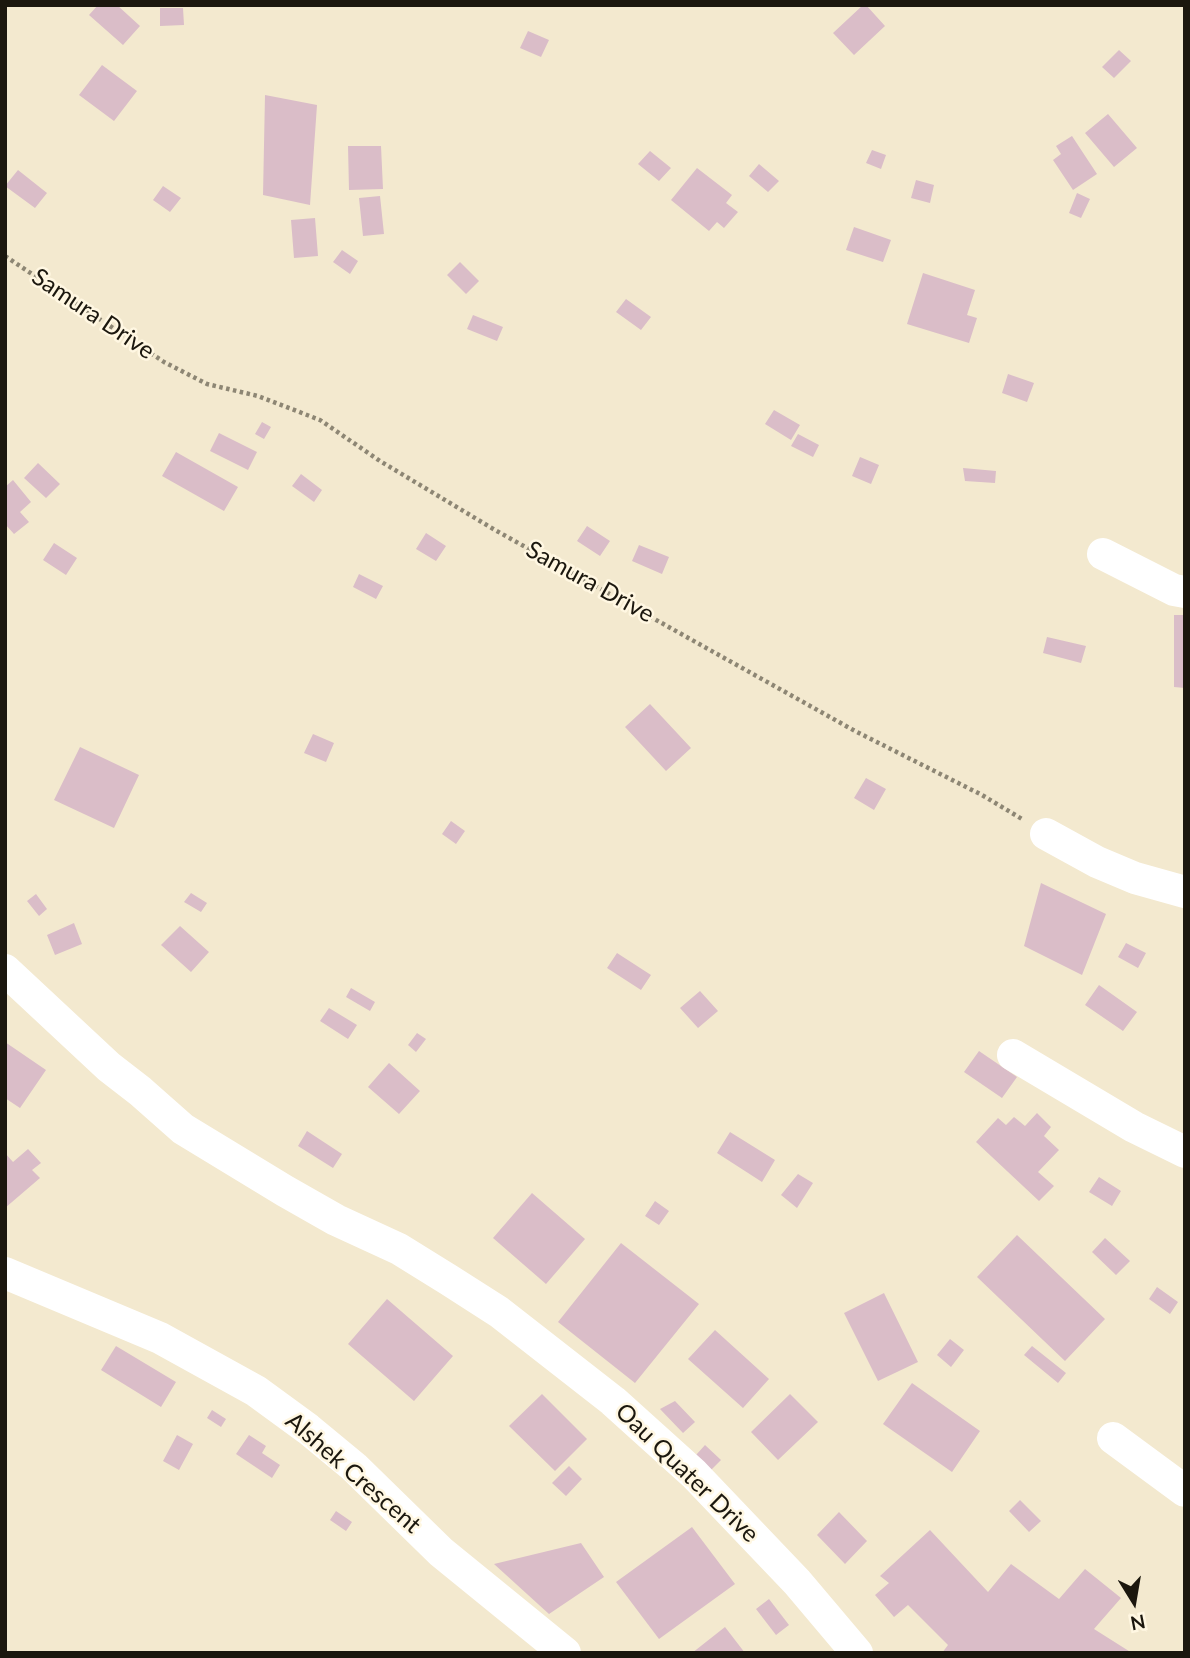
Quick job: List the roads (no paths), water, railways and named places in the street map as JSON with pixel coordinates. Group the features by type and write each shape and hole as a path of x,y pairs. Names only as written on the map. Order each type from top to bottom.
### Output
{"street":[{"path":"1102,554 1174,590 1185,592"},
{"path":"1046,834 1135,878 1185,892"},
{"name":"Oau Quater Drive","path":"5,970 108,1067 196,1138 336,1220 398,1249 499,1312 613,1401 694,1474 797,1582 857,1653"},
{"path":"1013,1055 1134,1128 1185,1152"},
{"name":"Alshek Crescent","path":"5,1273 160,1338 256,1391 354,1467 441,1552 565,1653"},
{"path":"1113,1437 1185,1491"}]}
